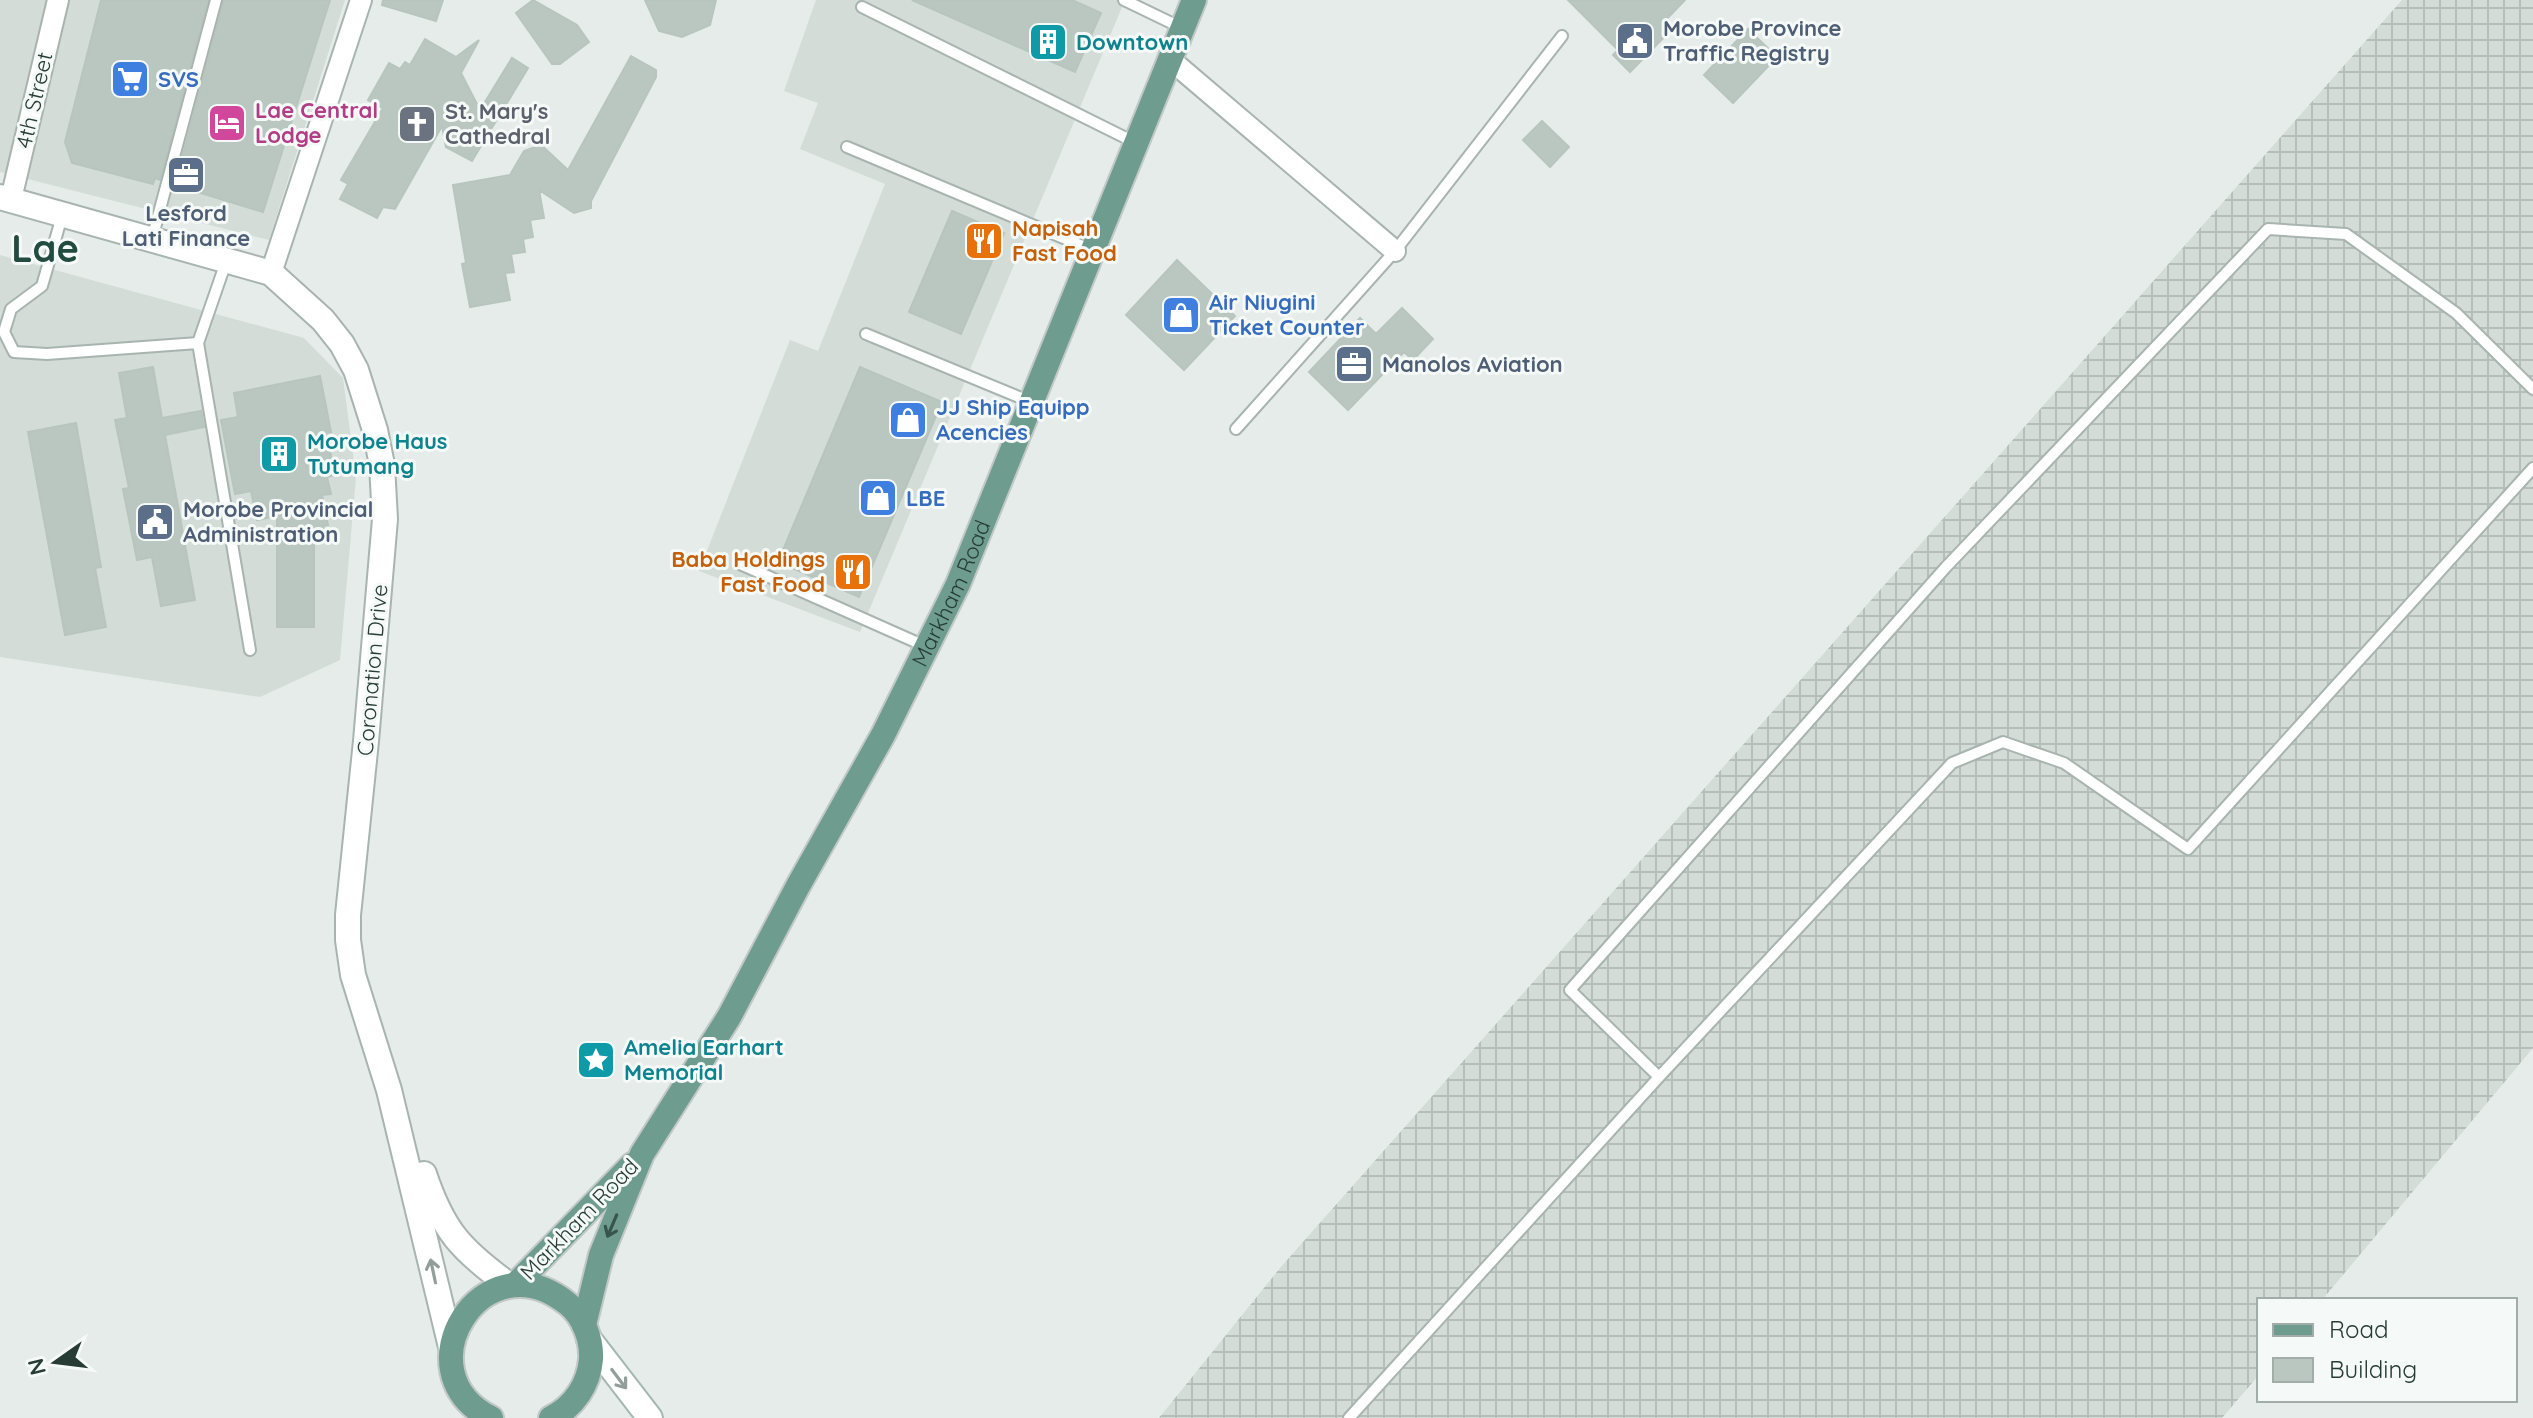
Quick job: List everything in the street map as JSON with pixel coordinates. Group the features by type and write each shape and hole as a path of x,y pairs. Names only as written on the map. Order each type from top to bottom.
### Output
{"main road":[{"name":"Markham Road","path":"555,1417 570,1406 588,1375 591,1357 586,1332 601,1255 642,1154 729,1017 883,735 958,584 1172,61 1194,0"},
{"name":"Markham Road","path":"451,1347 457,1325 469,1306 487,1292 512,1285 642,1154"},
{"path":"512,1285 537,1286 556,1294 573,1307 586,1332"},
{"path":"451,1347 451,1366 457,1385 467,1401 491,1418"},
{"path":"453,1418 457,1385"}],"street":[{"name":"4th Street","path":"5,198 58,0"},
{"path":"271,273 361,0"},
{"path":"1172,61 1395,251"},
{"name":"Coronation Drive","path":"5,198 271,273 323,320 342,344 356,370 375,430 382,465 385,519 348,927 353,975 389,1090 451,1347"},
{"name":"Coronation Drive","path":"389,1090 444,1223 469,1255 512,1285"},
{"path":"586,1332 650,1418"}],"lane":[{"path":"152,239 216,0"},
{"path":"1124,0 1184,29"},
{"path":"862,7 1137,144"},
{"path":"1236,429 1395,251 1562,36"},
{"path":"847,147 1093,250"},
{"path":"63,214 42,286 11,309 4,332 14,352 47,354 198,343"},
{"path":"1659,1077 1570,990 1946,567 2268,229 2346,234 2456,313 2533,389"},
{"path":"227,260 198,343 250,650"},
{"path":"866,334 1031,402"},
{"path":"1349,1418 1659,1077 1952,763 2003,742 2064,763 2188,849 2533,468"},
{"path":"740,564 927,647"}],"shaded area":[{"path":"0,0 345,0 269,240 0,172"},
{"path":"816,0 1125,0 860,632 699,571 790,340 818,351 885,184 800,149 818,103 784,91"},
{"path":"2402,0 2533,0 2533,1048 2324,1298 2257,1298 2257,1377 2222,1418 1159,1418 1280,1268"},
{"path":"0,255 304,338 343,378 356,477 340,660 260,697 0,657"}],"building":[{"name":"SVS","path":"101,0 208,0 160,180 155,178 153,184 72,163 65,142"},
{"path":"224,0 330,0 263,212 175,185"},
{"path":"383,0 443,0 436,21 382,5"},
{"path":"533,0 577,25 589,42 560,64 552,64 516,13"},
{"path":"645,0 716,0 710,25 682,37 659,31"},
{"name":"Downtown","path":"912,0 1072,0 1101,13 1075,72"},
{"name":"Morobe Province Traffic Registry","path":"1568,0 1685,0 1661,25 1669,32 1630,72 1613,55 1618,50"},
{"path":"1748,29 1777,57 1733,103 1704,75"},
{"name":"St. Mary's Cathedral","path":"425,39 456,57 479,40 461,73 480,110 512,58 528,68 472,161 446,147 442,126 395,209 383,207 377,218 340,199 348,184 341,180 383,108 368,100 389,63 400,69 405,62 410,65"},
{"path":"631,56 656,70 656,77 591,201 591,208 574,213 539,190 544,218 530,220 533,237 523,239 525,252 511,254 514,272 505,273 510,300 470,307 453,185 510,175 524,151 541,145 568,170"},
{"path":"1542,121 1569,147 1550,167 1523,140"},
{"path":"952,211 1004,233 961,334 909,312"},
{"name":"Air Niugini Ticket Counter","path":"1177,260 1235,316 1184,370 1126,315"},
{"name":"Manolos Aviation","path":"1402,308 1433,339 1413,360 1404,352 1348,410 1309,372 1360,318 1376,334"},
{"path":"153,367 162,418 201,411 204,427 165,435 195,600 161,606 152,557 137,560 123,489 129,488 115,420 127,418 119,373"},
{"path":"860,367 942,402 859,597 778,562"},
{"name":"Morobe Haus Tutumang","path":"320,376 331,432 326,433 335,475 327,477 331,494 322,495 328,525 323,526 324,533 314,535 314,627 277,627 277,516 257,520 251,491 235,494 221,420 238,417 234,393"},
{"path":"76,423 101,567 95,568 106,627 65,635 28,432"}],"place":[{"name":"Morobe Province Traffic Registry","path":"1635,41"},
{"name":"Downtown","path":"1048,42"},
{"name":"SVS","path":"130,79"},
{"name":"Lae Central Lodge","path":"227,123"},
{"name":"St. Mary's Cathedral","path":"417,124"},
{"name":"Lesford Lati Finance","path":"186,175"},
{"name":"Napisah Fast Food","path":"984,241"},
{"name":"Air Niugini Ticket Counter","path":"1181,315"},
{"name":"Manolos Aviation","path":"1354,364"},
{"name":"JJ Ship Equipp Acencies","path":"908,420"},
{"name":"Morobe Haus Tutumang","path":"279,454"},
{"name":"LBE","path":"878,498"},
{"name":"Morobe Provincial Administration","path":"155,522"},
{"name":"Baba Holdings Fast Food","path":"853,572"},
{"name":"Amelia Earhart Memorial","path":"596,1060"}],"district":[{"name":"Lae","path":"45,248"}]}
